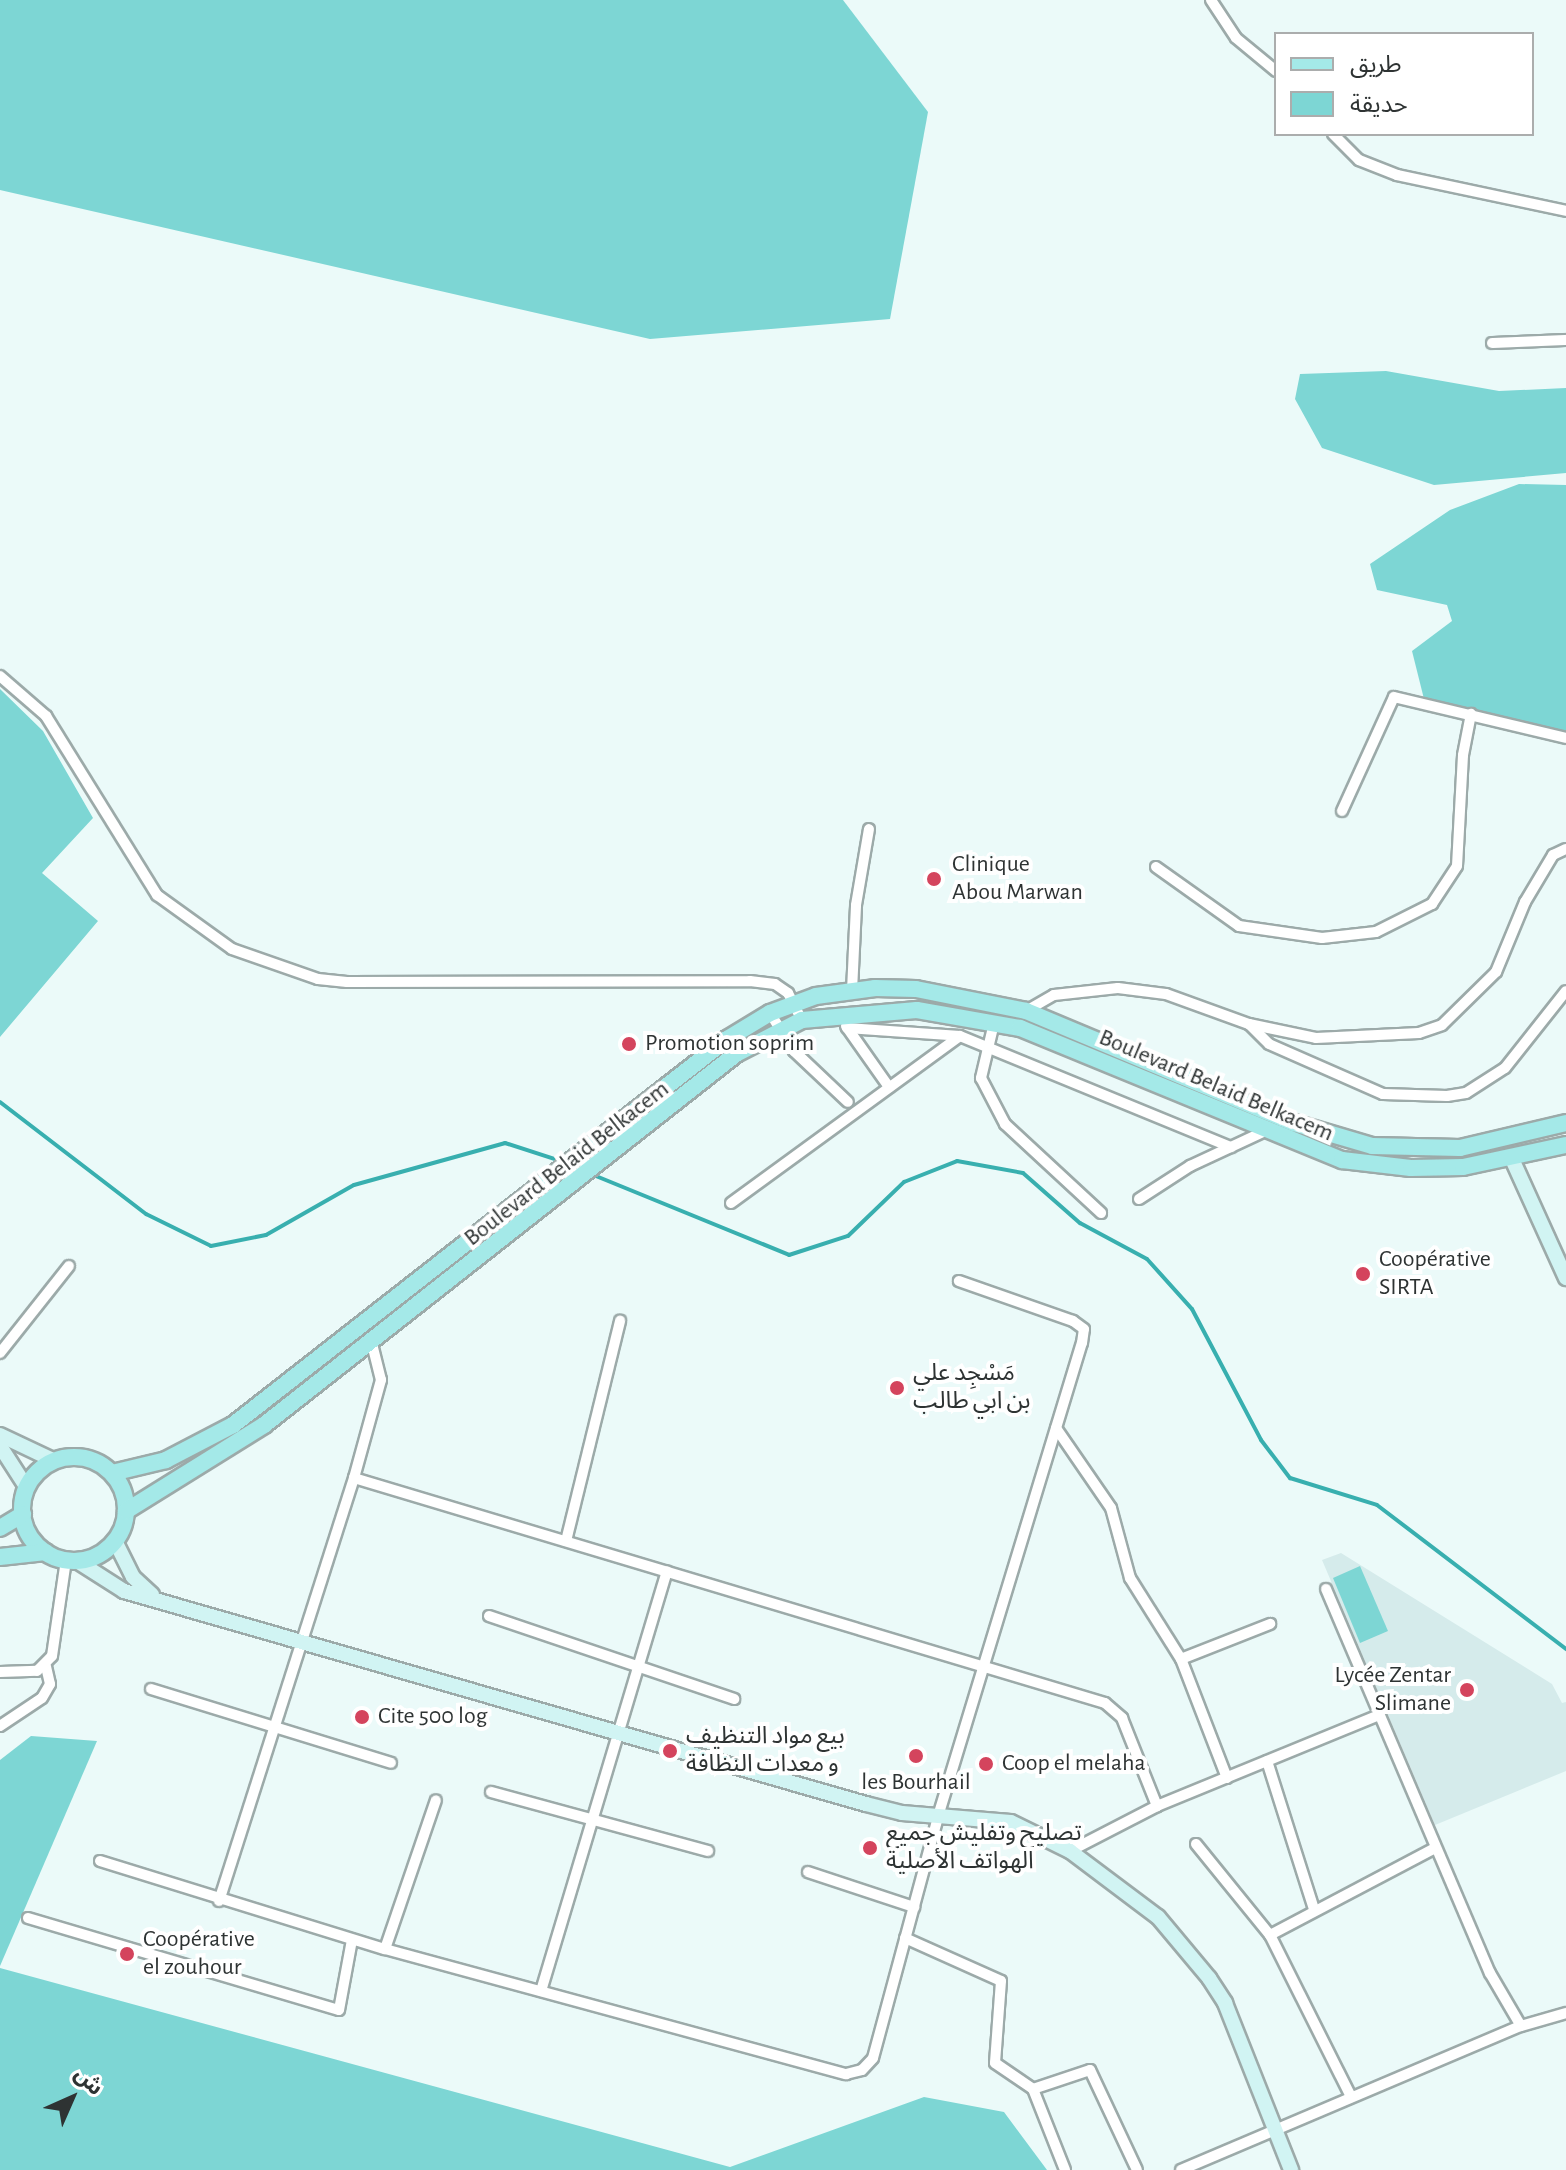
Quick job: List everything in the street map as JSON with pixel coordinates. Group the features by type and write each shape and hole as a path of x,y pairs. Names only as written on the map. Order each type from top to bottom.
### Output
{"main road":[{"name":"Boulevard Belaid Belkacem","path":"112,1473 166,1460 233,1425 727,1039 770,1013 796,1002 852,991 916,989 1026,1011 1294,1123 1372,1146 1460,1148 1566,1123"},
{"name":"Boulevard Belaid Belkacem","path":"126,1511 242,1440 372,1345 736,1054 802,1020 843,1021 917,1010 994,1023 1096,1057 1265,1131 1342,1160 1373,1165 1463,1167 1512,1159 1566,1145"},
{"path":"1512,1159 1566,1278"},
{"path":"0,1435 55,1461 85,1458 112,1473 121,1486 126,1511 115,1541 98,1555 72,1560"},
{"path":"0,1446 27,1488"},
{"path":"46,1552 33,1539 23,1514 27,1488 55,1461"},
{"path":"0,1528 23,1514"},
{"path":"115,1541 133,1577 152,1595"},
{"path":"0,1557 46,1552 72,1560 110,1586 152,1595 298,1641 866,1804 902,1813 939,1813 1011,1822 1070,1851 1158,1917 1209,1978 1225,2003 1291,2170"}],"street":[{"path":"1211,0 1236,38 1274,69"},
{"path":"1335,136 1372,167 1566,211"},
{"path":"1492,343 1566,340"},
{"path":"0,676 46,716 157,895 232,949 318,979 347,982 750,981 775,984 796,1002 802,1020"},
{"path":"1342,811 1394,697 1566,738"},
{"path":"1156,867 1239,926 1322,938 1376,932 1432,904 1457,866 1463,755 1471,714"},
{"path":"852,991 856,905 869,829"},
{"path":"1026,1011 1054,995 1118,988 1166,994 1249,1024 1316,1038 1372,1039 1442,1025 1496,972 1525,902 1553,855 1566,849"},
{"path":"1249,1024 1269,1044 1383,1094 1447,1096 1466,1093 1505,1068 1566,991"},
{"path":"770,1013 778,1031 848,1102"},
{"path":"843,1021 960,1036 1231,1147"},
{"path":"843,1021 889,1087"},
{"path":"994,1023 985,1048 981,1078 1005,1124 1101,1213"},
{"path":"731,1203 960,1036"},
{"path":"1139,1199 1265,1131"},
{"path":"0,1353 69,1266"},
{"path":"100,1861 219,1901 352,1940 846,2074 862,2070 873,2058 939,1813 1084,1329 959,1281"},
{"path":"566,1541 620,1321"},
{"path":"219,1901 275,1727 298,1641 354,1478 381,1380 372,1345"},
{"path":"1056,1428 1111,1508 1130,1578 1181,1659 1227,1778"},
{"path":"354,1478 985,1663 1115,1708 1157,1806"},
{"path":"0,1672 29,1672 46,1666 52,1656 72,1560"},
{"path":"541,1991 667,1571"},
{"path":"1326,1589 1490,1973 1521,2026"},
{"path":"489,1616 734,1699"},
{"path":"1181,1659 1270,1624"},
{"path":"0,1726 42,1698 50,1684 46,1666"},
{"path":"151,1689 391,1763"},
{"path":"1070,1851 1157,1806 1379,1715"},
{"path":"1267,1761 1314,1909"},
{"path":"491,1792 708,1851"},
{"path":"385,1949 436,1800"},
{"path":"1196,1844 1270,1935 1351,2097"},
{"path":"1270,1935 1314,1909 1435,1848"},
{"path":"808,1872 914,1907"},
{"path":"28,1918 339,2010 352,1940"},
{"path":"905,1938 1001,1981 995,2063 1033,2089 1065,2170"},
{"path":"1181,2170 1521,2026 1566,2013"},
{"path":"1033,2089 1090,2070 1137,2170"}],"shaded area":[{"name":"Lycée Zentar Slimane","path":"1341,1553 1552,1684 1562,1703 1566,1702 1566,1771 1435,1825 1322,1560"}],"green space":[{"path":"0,0 843,0 928,112 890,319 650,339 0,190"},
{"path":"1386,371 1499,391 1566,388 1566,473 1434,485 1322,448 1295,399 1300,374"},
{"path":"1519,484 1566,485 1566,732 1425,703 1412,651 1452,621 1447,605 1377,590 1370,564 1450,510"},
{"path":"0,689 43,731 93,818 42,873 98,921 0,1037"},
{"path":"1360,1566 1388,1631 1360,1643 1333,1578"},
{"path":"31,1736 97,1741 0,1966 0,1760"},
{"path":"0,1968 730,2167 924,2097 1004,2112 1047,2170 0,2170"}],"waterway":[{"path":"0,1102 146,1214 211,1246 266,1235 354,1185 505,1143 561,1161"},
{"path":"591,1174 789,1255 848,1236 904,1182 957,1161 1023,1173 1080,1223 1147,1259 1192,1309 1261,1440 1290,1478 1377,1505 1566,1649"}],"place":[{"name":"Clinique Abou Marwan","path":"934,879"},
{"name":"Promotion soprim","path":"629,1044"},
{"name":"Coopérative SIRTA","path":"1363,1274"},
{"name":"مَسْجِد علي بن ابي طالب","path":"897,1388"},
{"name":"Lycée Zentar Slimane","path":"1467,1690"},
{"name":"Cite 500 log","path":"362,1717"},
{"name":"بيع مواد التنظيف و معدات النظافة","path":"670,1751"},
{"name":"les Bourhail","path":"916,1756"},
{"name":"Coop el melaha","path":"986,1764"},
{"name":"تصليح وتفليش جميع الهواتف الأصلية","path":"870,1848"},
{"name":"Coopérative el zouhour","path":"127,1954"}]}
